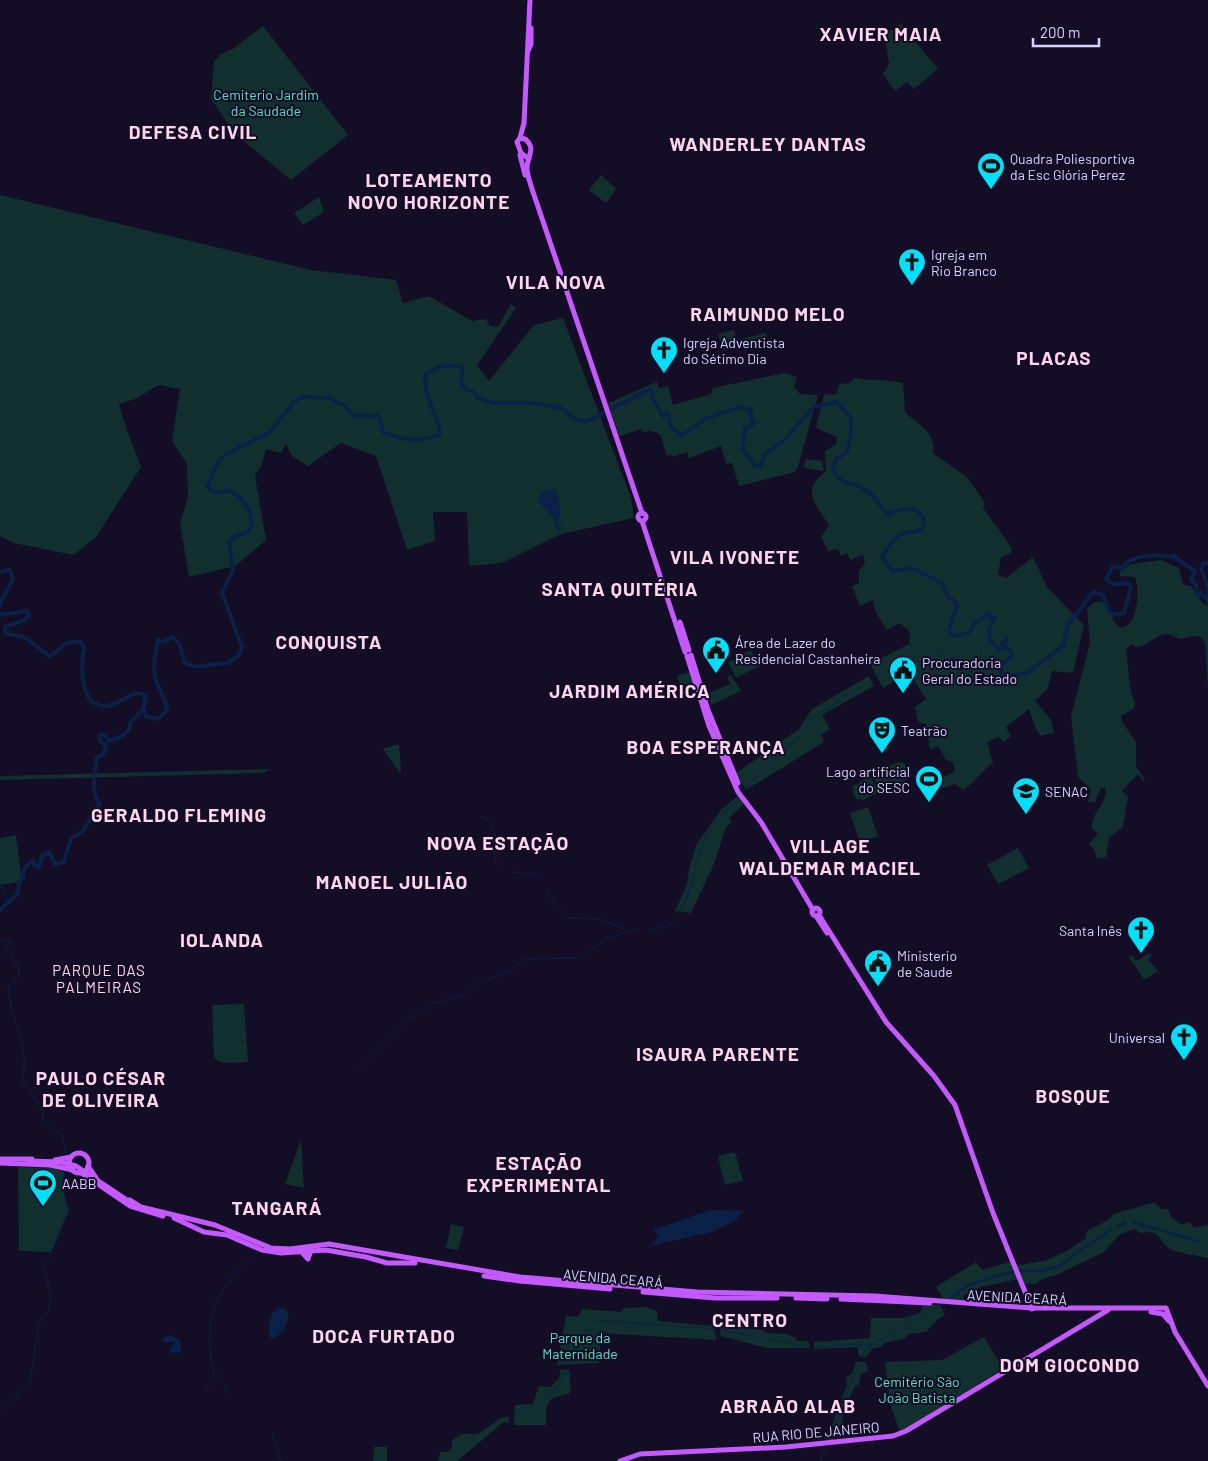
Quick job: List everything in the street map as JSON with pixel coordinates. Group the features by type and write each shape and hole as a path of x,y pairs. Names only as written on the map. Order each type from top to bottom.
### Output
{"main road":[{"path":"531,0 524,123 526,139 532,150 527,171 605,409"},
{"path":"524,123 517,144 528,184 579,339 641,514 639,519 643,520 688,653 709,726 740,791 761,817 814,909 813,914 818,915 882,1020 933,1080 960,1119 990,1204 1032,1309"},
{"path":"520,138 526,139"},
{"path":"519,150 529,158"},
{"path":"76,1153 83,1154 88,1159 88,1166 80,1172 50,1165 0,1161 17,1159 60,1160 76,1153"},
{"path":"70,1157 69,1164 73,1170"},
{"path":"17,1159 61,1162 76,1166 133,1204 140,1206"},
{"name":"AVENIDA CEARÁ","path":"88,1166 93,1176 140,1206 203,1221 271,1248 326,1250 391,1263 417,1263 520,1281 674,1295 880,1300 1102,1313 1167,1310"},
{"name":"AVENIDA CEARÁ","path":"80,1172 138,1209 175,1218 212,1233 227,1234 262,1250 282,1253 301,1251 329,1244 520,1277 681,1291 874,1296 1032,1309 1167,1310"},
{"path":"199,1229 203,1221"},
{"path":"212,1233 215,1225"},
{"path":"375,1260 382,1254"},
{"path":"391,1256 391,1263"},
{"path":"674,1295 681,1291"},
{"path":"689,1296 697,1292"},
{"path":"1018,1307 1026,1297"},
{"path":"1026,1297 1037,1305 1049,1308"},
{"path":"1102,1313 1114,1309"},
{"path":"1167,1310 1172,1325"},
{"path":"1151,1312 1163,1314 1172,1325 1208,1386"},
{"name":"RUA RIO DE JANEIRO","path":"620,1461 640,1454 786,1448 893,1436 1102,1313"}],"green space":[{"path":"900,23 938,69 914,89 907,82 895,91 883,74 889,64 884,31 896,29"},
{"name":"Cemiterio Jardim da Saudade","path":"263,26 348,135 291,180 235,134 211,99 214,62 221,54 233,49"},
{"path":"601,175 616,189 606,203 589,190"},
{"path":"0,195 311,270 396,280 403,303 429,296 472,321 486,319 490,326 498,327 511,304 516,308 477,365 489,381 534,325 563,318 631,498 634,518 561,534 502,563 469,566 467,512 433,512 435,541 407,550 376,456 341,443 308,466 292,456 286,444 281,453 266,449 262,464 255,476 266,540 235,566 189,577 180,523 188,497 187,464 172,441 180,389 159,385 135,399 119,404 141,467 96,537 74,555 14,543 0,536"},
{"path":"319,197 324,212 303,225 294,213"},
{"path":"734,330 737,340 766,333 767,338 723,350 718,334"},
{"path":"784,373 797,377 794,387 800,394 818,395 798,467 795,472 739,486 732,463 726,464 721,446 689,458 687,452 673,457 672,454 667,456 660,434 651,431 642,432 641,429 617,437 606,404 657,382 659,388 668,386 673,405 711,394 713,388"},
{"path":"855,378 903,383 905,412 929,434 932,440 933,453 967,477 985,503 983,508 1012,548 1011,553 1001,557 998,574 1006,578 1033,557 1047,587 1084,625 1073,673 1052,671 1048,688 1035,701 1051,720 1054,733 1041,736 1036,729 1029,709 1006,727 1011,736 1004,742 998,737 987,742 993,763 963,790 955,784 943,788 937,781 955,771 953,762 946,760 938,746 930,750 926,724 918,722 915,707 926,699 909,673 883,688 870,664 909,644 910,632 900,623 887,630 876,613 873,600 860,606 852,586 859,583 859,571 865,563 863,555 850,560 847,553 841,556 838,549 828,551 821,537 829,525 813,498 812,491 813,485 818,478 826,472 825,451 836,444 837,437 816,428 824,394 836,395 839,384 850,383"},
{"path":"806,459 822,461 824,471 804,468"},
{"path":"1161,560 1179,568 1183,585 1191,586 1203,604 1208,605 1208,688 1205,642 1200,637 1192,636 1181,639 1166,634 1158,636 1144,645 1135,647 1132,644 1126,648 1130,687 1135,705 1133,709 1122,715 1121,720 1136,742 1136,766 1145,780 1143,781 1138,774 1122,791 1128,797 1123,827 1109,838 1106,857 1097,859 1094,849 1089,844 1098,834 1092,829 1092,823 1106,793 1105,788 1101,788 1095,802 1088,802 1091,789 1078,777 1071,716 1090,643 1087,608 1095,602 1102,602 1118,626 1122,628 1127,625 1131,621 1136,606 1137,583 1135,577 1120,576 1120,572 1131,564"},
{"path":"751,650 759,666 736,678 728,662"},
{"path":"689,672 694,687 682,691 677,676"},
{"path":"731,675 741,691 711,705 707,694 730,684 727,677"},
{"path":"869,676 874,686 822,715 830,729 821,735 824,742 746,790 736,773 799,729 812,709"},
{"path":"399,744 401,771 400,773 383,749"},
{"path":"898,762 904,763 912,776 882,793 871,774"},
{"path":"269,769 264,773 0,780 0,776"},
{"path":"870,776 879,792 862,801 860,799 857,800 852,787"},
{"path":"739,795 744,804 729,818 732,822 726,827 714,864 691,913 675,911 687,884 696,845 721,810"},
{"path":"868,807 878,836 860,843 850,813"},
{"path":"16,835 22,882 0,885 0,838"},
{"path":"1018,848 1029,868 998,884 987,865"},
{"path":"1150,953 1152,956 1148,959 1158,971 1144,980 1129,957 1132,955 1136,961"},
{"path":"244,1004 248,1062 223,1063 214,1058 212,1005"},
{"path":"301,1140 304,1188 285,1184"},
{"path":"735,1152 743,1181 725,1185 718,1156"},
{"name":"AABB","path":"18,1167 53,1168 64,1172 63,1191 69,1211 51,1252 19,1251"},
{"path":"1155,1202 1161,1209 1168,1209 1171,1217 1182,1225 1190,1222 1194,1228 1208,1225 1208,1258 1172,1250 1153,1233 1140,1233 1135,1229 1120,1234 1104,1252 1056,1275 1040,1280 1036,1284 1021,1284 1018,1279 981,1287 963,1296 964,1301 944,1300 936,1287 976,1262 982,1270 1010,1262 1020,1265 1047,1260 1067,1251 1086,1238 1086,1232 1105,1222 1114,1214"},
{"path":"451,1224 464,1227 458,1250 446,1248"},
{"path":"923,1305 940,1305 945,1315 937,1320 926,1332 908,1334 906,1338 873,1348 865,1358 859,1356 857,1347 814,1349 814,1342 870,1338 871,1318 903,1318 920,1313"},
{"name":"Parque da Maternidade","path":"645,1307 657,1311 658,1321 714,1326 716,1340 601,1333 599,1363 557,1365 566,1316 578,1317 582,1309 621,1312 624,1308"},
{"path":"731,1317 737,1319 739,1327 762,1330 767,1333 786,1334 796,1338 796,1341 808,1341 810,1348 767,1348 721,1336 718,1318"},
{"name":"Cemitério São João Batista","path":"984,1337 1003,1369 900,1432 890,1404 885,1362 942,1360"},
{"path":"856,1362 866,1362 868,1371 861,1374 859,1384 855,1386 843,1412 842,1427 836,1427 833,1440 826,1441 847,1385 846,1376 852,1374"},
{"name":"Parque da Maternidade","path":"569,1369 571,1392 555,1397 548,1403 546,1425 514,1425 515,1405 533,1404 539,1386 550,1387 559,1379 560,1370"},
{"path":"508,1416 509,1423 504,1422 457,1461 438,1461 440,1452 448,1452 452,1447 452,1440 459,1435 478,1434 501,1418"},
{"path":"374,1447 387,1447 387,1461 373,1461"}],"water":[{"path":"547,489 557,491 561,512 557,521 562,527 559,531 552,517 537,498"},
{"path":"710,1210 742,1211 735,1221 713,1232 649,1246 659,1237 652,1228 658,1228"},
{"path":"278,1308 286,1309 289,1316 284,1331 273,1339 270,1337 269,1325 271,1317"},
{"path":"170,1335 180,1340 181,1350 179,1353 172,1353 169,1350 176,1341 164,1342 163,1338"}],"waterway":[{"path":"0,613 1,615 27,611 29,615 25,620 5,627 5,633 26,638 49,656 54,654 64,644 81,642 84,648 82,667 85,688 94,703 103,706 114,704 133,694 140,693 146,697 143,709 147,717 158,719 167,710 155,676 154,664 158,640 163,642 172,637 180,646 184,662 195,666 228,663 238,656 242,647 222,593 233,570 229,542 234,537 248,532 251,520 248,508 230,490 215,492 207,487 218,462 226,454 270,432 295,401 303,397 329,398 344,405 352,415 379,416 383,432 390,435 404,439 433,437 440,434 426,389 426,374 439,367 448,366 463,368 461,382 464,388 473,392 479,398 493,403 533,403 561,408 577,420 586,422 650,389 653,399 663,416 668,414 671,427 681,435 703,420 740,407 751,410 750,416 754,423 745,429 743,450 755,466 760,466 765,454 783,441 814,407 836,402 851,418 851,435 847,452 837,458 833,465 837,477 870,493 889,514 898,510 908,509 917,511 924,519 923,529 902,534 895,538 882,557 893,571 912,568 942,583 947,595 957,604 950,627 952,635 970,632 973,625 988,613 990,618 995,617 989,629 990,640 999,649 1006,639 1003,647 1009,649 1012,656 999,666 1003,675 1011,676 1029,672 1064,645 1069,624 1093,592 1103,595 1109,611 1113,615 1124,613 1131,588 1128,583 1113,584 1106,579 1113,566 1122,568 1126,563 1145,556 1159,555 1172,557 1174,555 1195,571 1191,579 1197,587 1196,594 1201,592 1200,595 1206,597 1208,602"},
{"path":"1208,563 1204,563 1201,569 1208,587 1208,595"},
{"path":"0,572 10,570 13,580 0,606"},
{"path":"877,675 892,669 900,657 903,658 904,665 907,665 907,657 910,655 919,662 939,650 943,651 945,659 949,661 957,655 958,677 967,678 981,655 982,646 990,640"},
{"path":"741,794 755,778 800,736 812,719 862,686"},
{"path":"0,910 18,893 19,881 24,877 22,875 26,866 33,861 35,866 39,868 42,856 49,852 55,864 64,862 71,838 83,831 95,809 100,804 95,795 94,788 97,757 103,755 106,745 100,742 100,735 105,735 109,741 121,737 130,729 130,723 143,709"},
{"path":"681,912 701,848 710,828 739,797"},
{"path":"481,817 484,817 494,831 496,838 494,856 501,867"},
{"path":"512,872 532,874 541,880"},
{"path":"0,877 0,883"},
{"path":"0,884 9,901"},
{"path":"547,888 555,904 568,918 601,919 626,930"},
{"path":"650,930 668,926 677,918"},
{"path":"358,1067 407,1020 434,1003 461,996 477,984 510,971 525,959 580,958 606,939 640,928"},
{"path":"0,940 12,942 4,952 11,955 20,973 8,988 24,1057 22,1081 40,1106 44,1123 62,1135 66,1154"},
{"path":"0,1410 19,1396 19,1392 30,1381 39,1325 49,1310 50,1293 43,1263 52,1252 69,1211 63,1191 64,1172"},
{"path":"1132,1222 1198,1241"},
{"path":"1118,1226 1125,1223"},
{"path":"952,1297 970,1284 1015,1271 1041,1271 1059,1266 1111,1229"},
{"path":"224,1379 212,1363 210,1345 211,1317 215,1305 228,1283 256,1253"},
{"path":"863,1357 865,1351 874,1343 939,1307"},
{"path":"570,1364 583,1335 594,1320 714,1329"},
{"path":"721,1330 808,1347"},
{"path":"815,1347 872,1344"},
{"path":"831,1439 854,1374 862,1363"},
{"path":"212,1378 214,1369"},
{"path":"519,1414 548,1397 559,1386 567,1370"},
{"path":"205,1391 209,1384"},
{"path":"225,1394 226,1384"},
{"path":"272,1433 281,1461"},
{"path":"820,1461 826,1447"}],"place":[{"name":"Quadra Poliesportiva da Esc Glória Perez","path":"991,190"},
{"name":"Igreja em Rio Branco","path":"912,286"},
{"name":"Igreja Adventista do Sétimo Dia","path":"664,374"},
{"name":"Área de Lazer do Residencial Castanheira","path":"716,674"},
{"name":"Procuradoria Geral do Estado","path":"903,694"},
{"name":"Teatrão","path":"882,754"},
{"name":"Lago artificial do SESC","path":"929,803"},
{"name":"SENAC","path":"1026,815"},
{"name":"Santa Inês","path":"1141,954"},
{"name":"Ministerio de Saude","path":"878,987"},
{"name":"Universal","path":"1184,1061"},
{"name":"AABB","path":"43,1207"}],"district":[{"name":"XAVIER MAIA","path":"881,33"},
{"name":"DEFESA CIVIL","path":"193,131"},
{"name":"WANDERLEY DANTAS","path":"768,143"},
{"name":"LOTEAMENTO NOVO HORIZONTE","path":"429,190"},
{"name":"VILA NOVA","path":"556,281"},
{"name":"RAIMUNDO MELO","path":"768,313"},
{"name":"PLACAS","path":"1054,357"},
{"name":"VILA IVONETE","path":"735,556"},
{"name":"SANTA QUITÉRIA","path":"620,588"},
{"name":"CONQUISTA","path":"329,641"},
{"name":"JARDIM AMÉRICA","path":"630,690"},
{"name":"BOA ESPERANÇA","path":"706,746"},
{"name":"GERALDO FLEMING","path":"179,814"},
{"name":"NOVA ESTAÇÃO","path":"498,842"},
{"name":"VILLAGE WALDEMAR MACIEL","path":"830,856"},
{"name":"MANOEL JULIÃO","path":"392,881"},
{"name":"IOLANDA","path":"222,939"},
{"name":"PARQUE DAS PALMEIRAS","path":"99,978"},
{"name":"ISAURA PARENTE","path":"718,1053"},
{"name":"PAULO CÉSAR DE OLIVEIRA","path":"101,1088"},
{"name":"BOSQUE","path":"1073,1095"},
{"name":"ESTAÇÃO EXPERIMENTAL","path":"539,1173"},
{"name":"TANGARÁ","path":"277,1207"},
{"name":"CENTRO","path":"750,1319"},
{"name":"DOCA FURTADO","path":"384,1335"},
{"name":"DOM GIOCONDO","path":"1070,1364"},
{"name":"ABRAÃO ALAB","path":"788,1405"}]}
